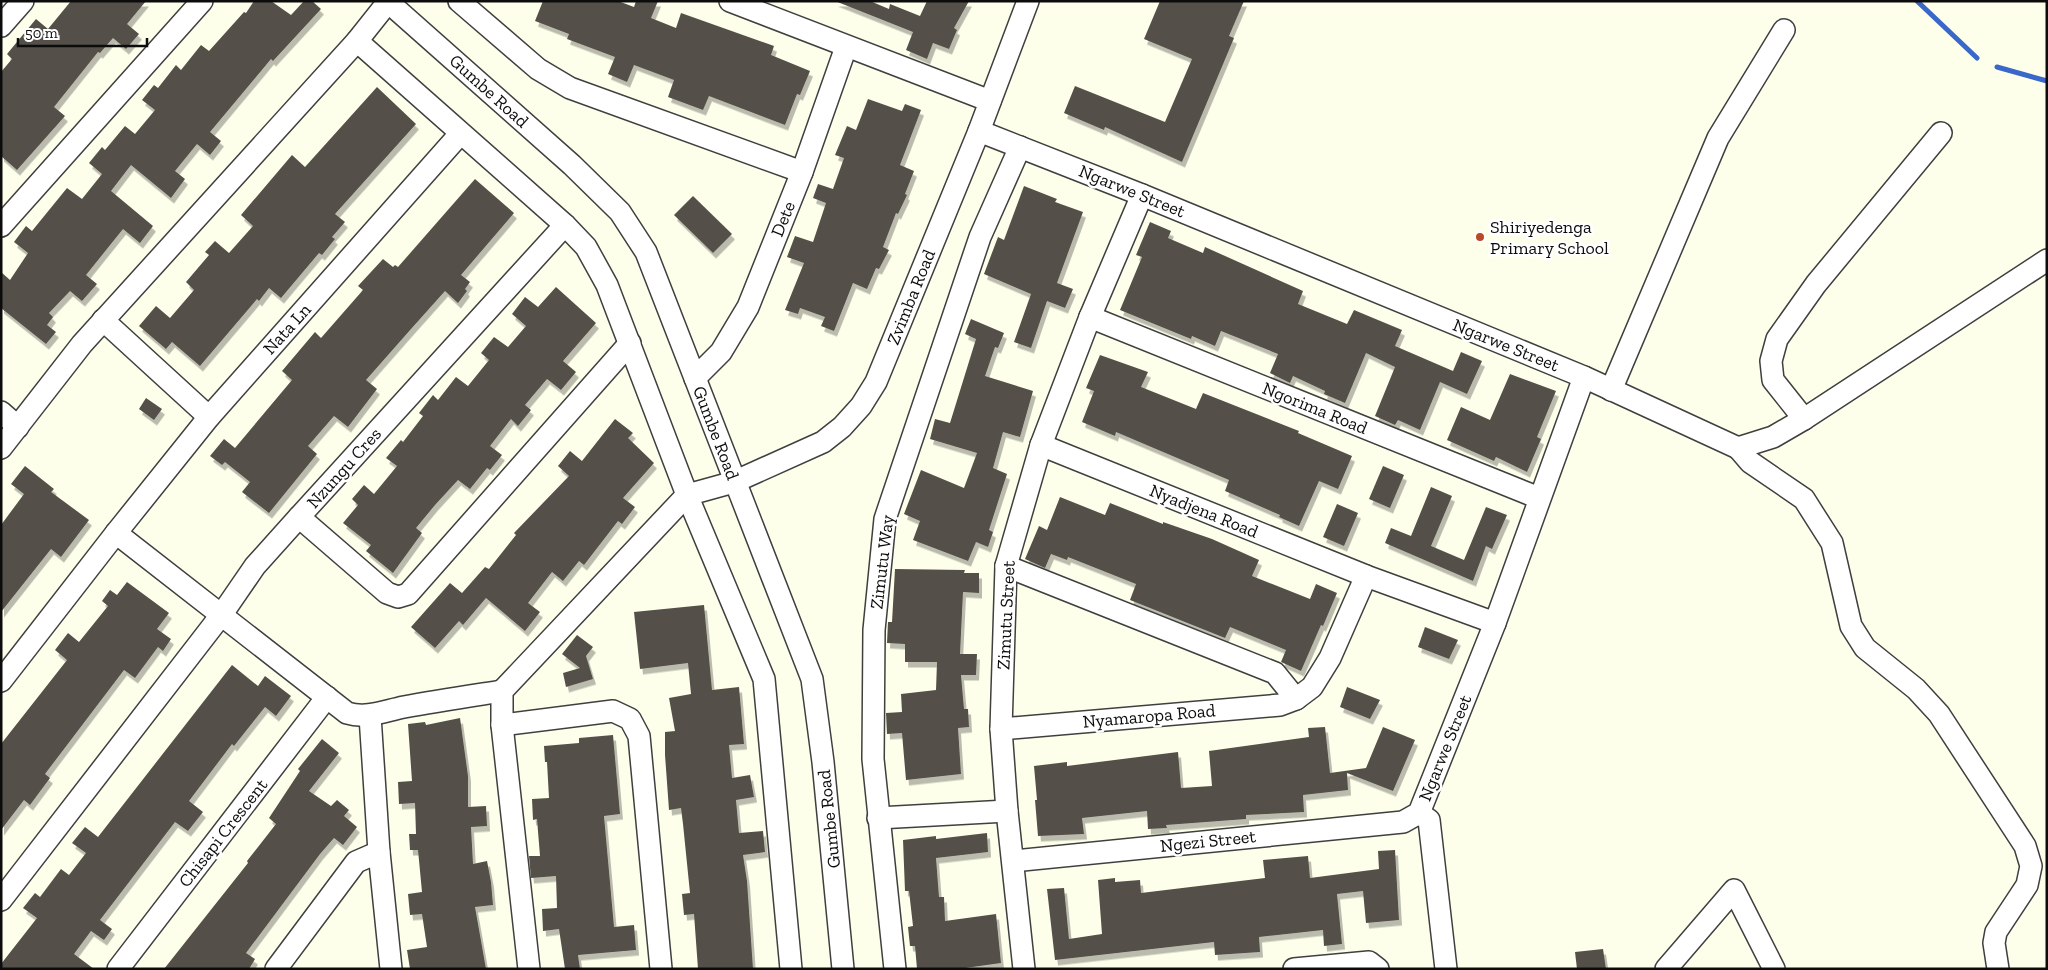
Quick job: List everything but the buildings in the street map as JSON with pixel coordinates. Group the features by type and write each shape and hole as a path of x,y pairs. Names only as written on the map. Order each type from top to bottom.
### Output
{"street":[{"path":"1,26 23,1"},
{"path":"1,226 202,1"},
{"path":"459,1 538,69 570,88 802,172"},
{"path":"730,1 990,101"},
{"name":"Zvimba Road","path":"688,495 734,482 823,442 842,427 861,406 876,382 980,131 1028,1"},
{"path":"1,448 82,344 357,41 388,2"},
{"name":"Gumbe Road","path":"388,2 572,165 620,212 646,252 812,679 823,762 843,969"},
{"path":"1611,390 1718,138 1784,30"},
{"path":"357,41 565,225 586,247 607,285 688,495 764,679 791,969"},
{"name":"Dete","path":"695,378 721,352 748,307 802,172 846,47"},
{"name":"Ngarwe Street","path":"980,131 1142,194 1584,377 1495,623 1411,818"},
{"path":"1804,419 1773,380 1771,361 1777,339 1816,284 1941,133"},
{"name":"Nata Ln","path":"1,681 209,417 460,134"},
{"name":"Zimutu Way","path":"895,969 873,759 874,630 885,519 980,237 1020,147"},
{"name":"Zimutu Street","path":"1024,969 1007,811 1001,729 1006,566 1041,445 1090,317 1142,194"},
{"name":"Nzungu Cres","path":"565,225 299,517 387,593 398,597 408,594 630,344"},
{"path":"1738,448 1773,437 1804,419 2047,260"},
{"name":"Ngorima Road","path":"1090,317 1539,498"},
{"path":"103,320 209,417"},
{"path":"1584,377 1738,448 1750,462 1804,499 1832,542 1851,626 1866,648 1916,688 1939,714 2025,846 2031,866 2030,872 2027,885 1996,932 1994,943 1998,969"},
{"path":"1,412 18,427"},
{"name":"Nyadjena Road","path":"1041,445 1366,576 1495,623"},
{"path":"116,533 348,713 358,716 370,716 403,708 502,691 688,495"},
{"path":"1,900 222,614 255,566 299,517"},
{"path":"1006,566 1275,673 1296,699 1312,687 1330,658 1366,576"},
{"path":"502,691 502,725 529,969"},
{"name":"Chisapi Crescent","path":"118,969 327,697"},
{"name":"Nyamaropa Road","path":"1001,729 1280,705 1296,699"},
{"path":"502,725 613,710 630,719 640,736 661,969"},
{"path":"370,716 379,852 391,969"},
{"path":"878,818 1007,811"},
{"path":"1411,818 1430,820 1446,969"},
{"name":"Ngezi Street","path":"1013,861 1411,818"},
{"path":"276,969 356,862 379,852"},
{"path":"1666,969 1734,890 1774,969"},
{"path":"1294,969 1370,962 1378,969"}],"waterway":[{"path":"1917,1 1977,58"},
{"path":"1997,67 2047,81"}],"place":[{"name":"Shiriyedenga Primary School","path":"1480,237"}]}
